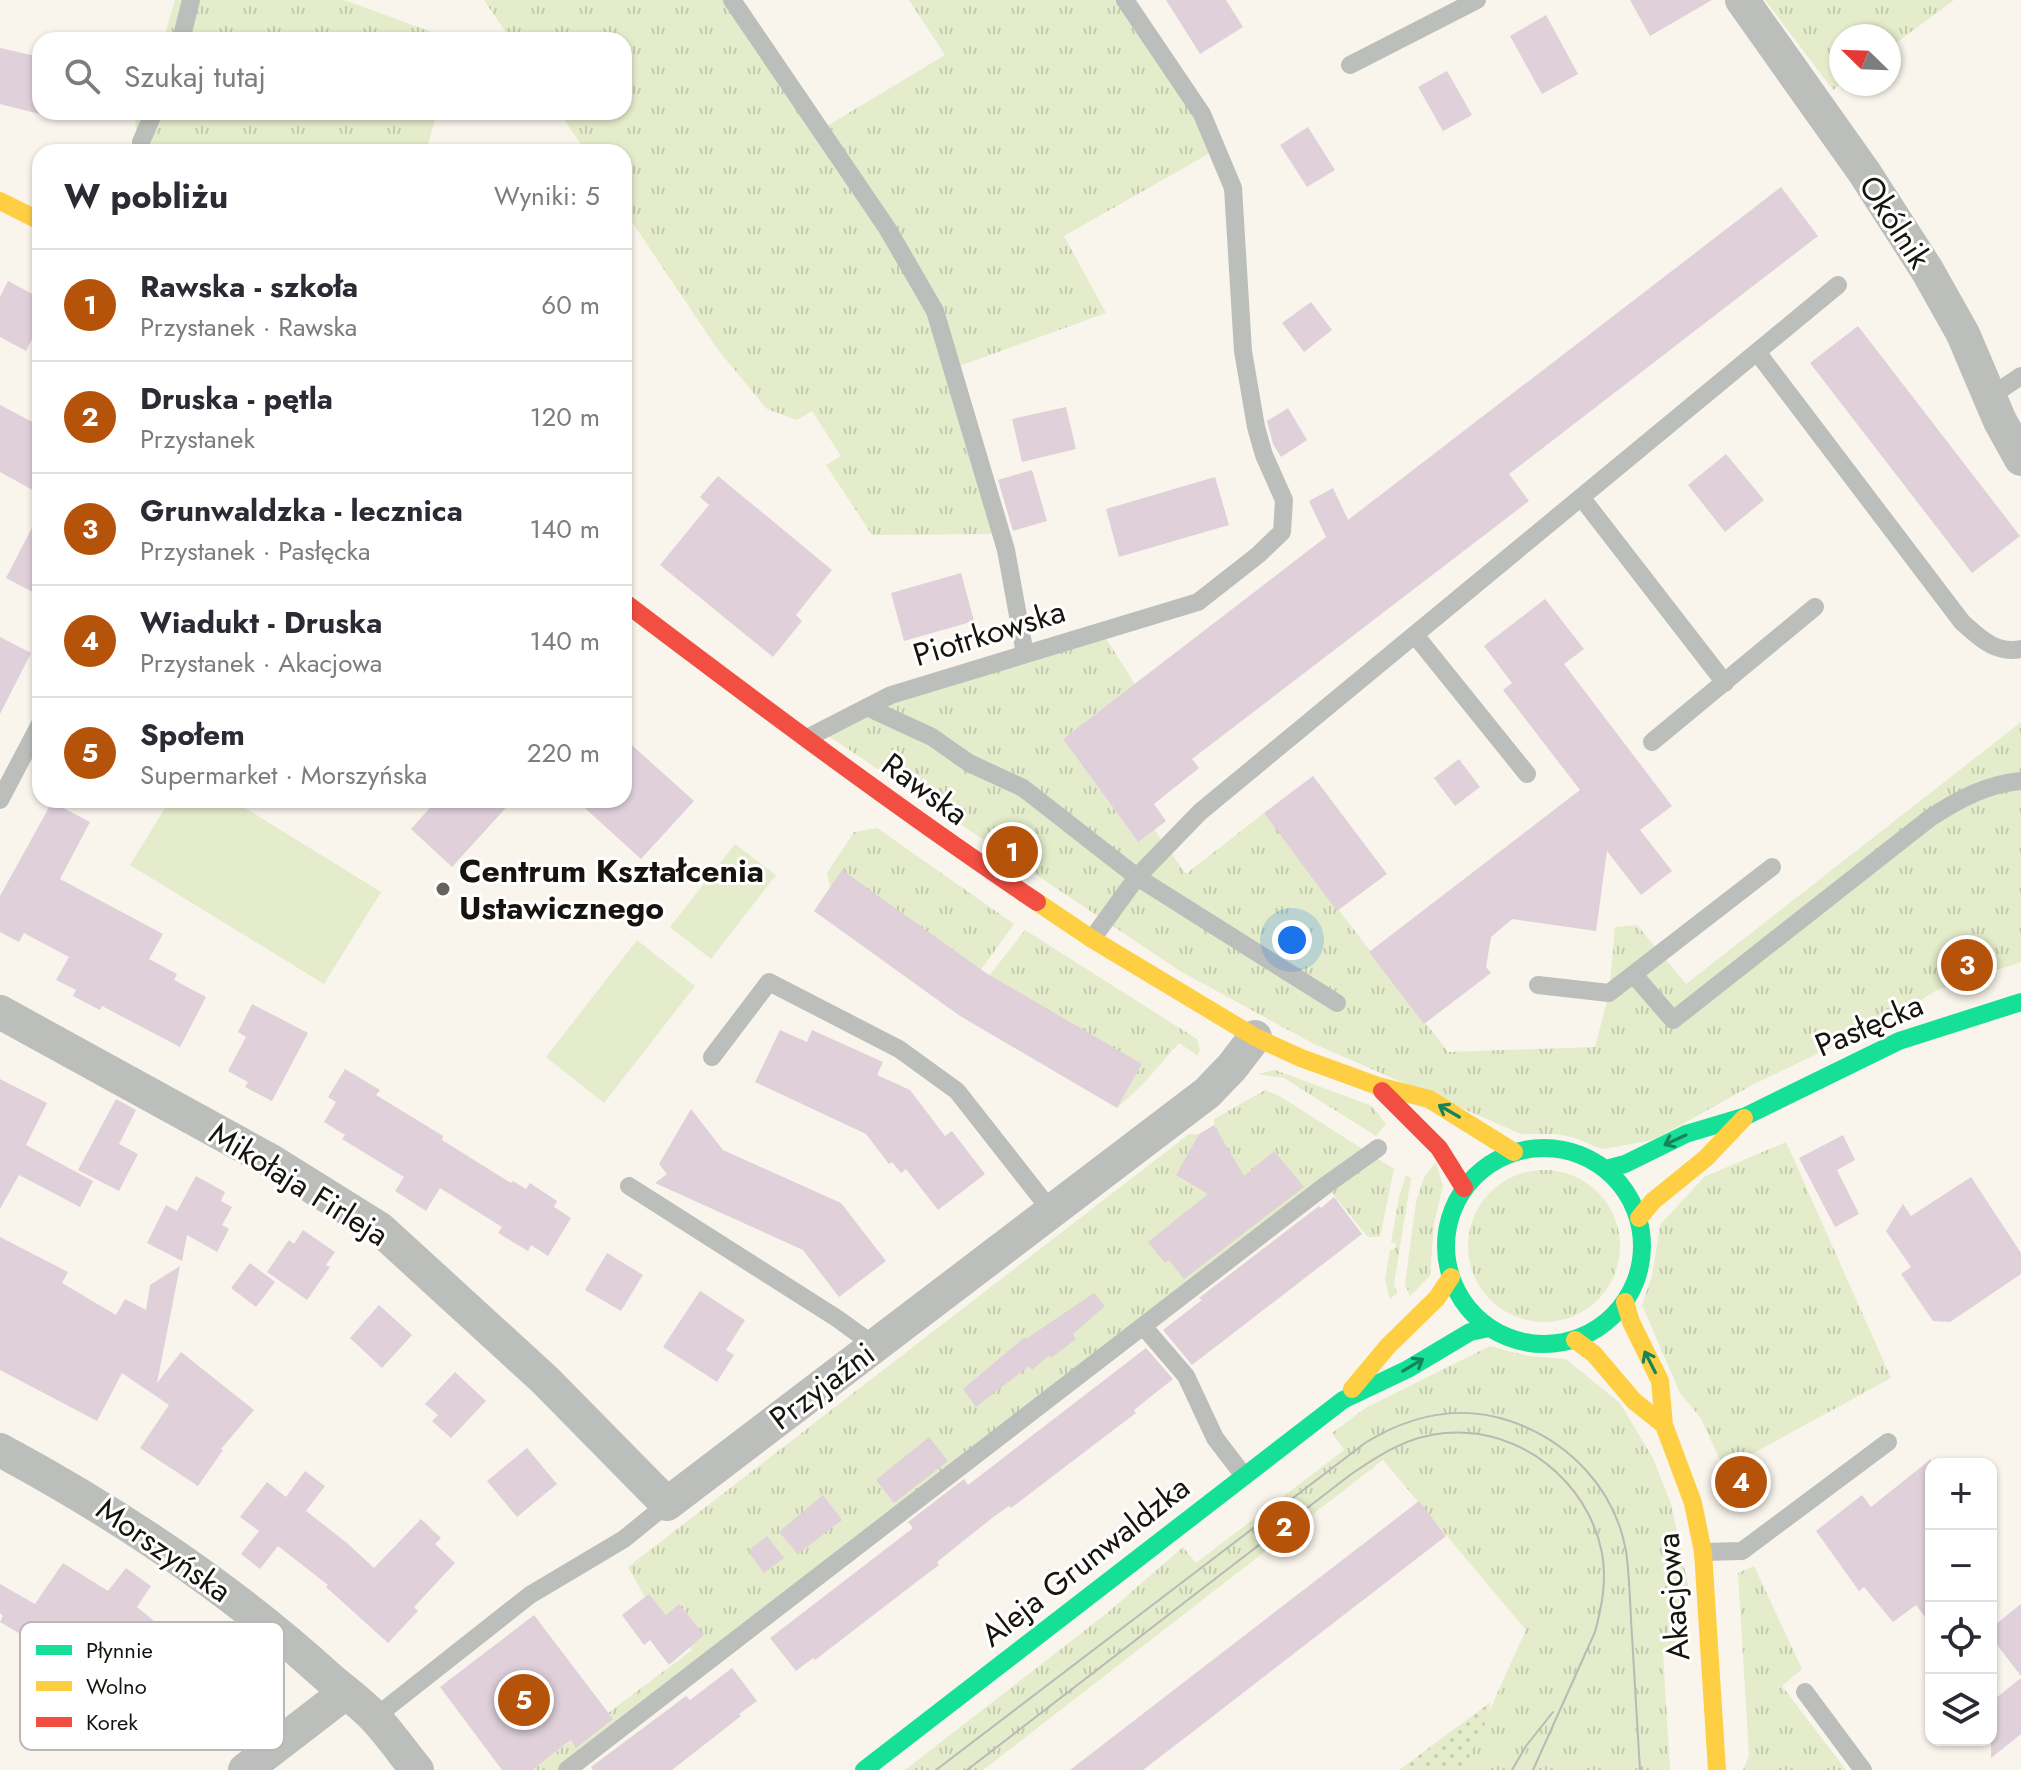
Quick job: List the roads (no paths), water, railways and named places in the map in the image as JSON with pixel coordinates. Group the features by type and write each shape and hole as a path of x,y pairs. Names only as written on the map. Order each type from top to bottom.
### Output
{"main road":[{"path":"0,201 32,217"},
{"name":"Rawska","path":"632,608 805,739 974,861 1092,939 1255,1037 1301,1058 1378,1086 1429,1099 1514,1152"},
{"name":"Pasłęcka","path":"1606,1169 1625,1164 1686,1134 1746,1116 1899,1041 2021,1002"},
{"name":"Rawska","path":"1378,1086 1440,1149 1457,1171 1464,1188"},
{"name":"Pasłęcka","path":"1639,1218 1653,1201 1706,1158 1746,1116"},
{"path":"1553,1147 1572,1151 1606,1169 1632,1200 1642,1235 1641,1262 1634,1287 1625,1302 1595,1331 1575,1340 1540,1345 1505,1336 1489,1328 1459,1297 1451,1277 1446,1240 1449,1222 1464,1188 1478,1173 1514,1152 1533,1148 1553,1147"},
{"name":"Aleja Grunwaldzka","path":"1343,1400 1388,1346 1437,1298 1451,1277"},
{"name":"Akacjowa","path":"1625,1302 1631,1322 1660,1381 1664,1425 1689,1489 1703,1552 1717,1770"},
{"name":"Aleja Grunwaldzka","path":"864,1770 1343,1400 1408,1369 1470,1332 1489,1328"},
{"name":"Akacjowa","path":"1575,1340 1594,1354 1634,1401 1664,1425"}],"street":[{"name":"Okólnik","path":"1742,0 1864,172 1927,270 1963,334 2008,438 2021,459"},
{"name":"Mikołaja Firleja","path":"0,1012 271,1161 380,1229 545,1380 667,1504"},
{"name":"Przyjaźni","path":"667,1504 1207,1093 1255,1037"},
{"name":"Morszyńska","path":"0,1450 136,1528 265,1622"},
{"name":"Morszyńska","path":"284,1637 374,1718 417,1770"},
{"path":"284,1740 345,1693"},
{"path":"245,1770 271,1750"}],"lane":[{"path":"183,32 191,0"},
{"path":"732,0 887,228 935,311 1006,550 1025,654"},
{"name":"Piotrkowska","path":"805,739 891,695 1198,602 1282,532 1284,500 1264,455 1256,427 1243,351 1233,188 1202,114 1125,0"},
{"path":"1350,65 1477,0"},
{"path":"141,142 151,120"},
{"path":"1092,939 1137,877 1200,812 1838,285"},
{"path":"1757,352 1962,622 1985,642 2001,650 2021,649"},
{"path":"1991,396 2021,376"},
{"path":"1581,497 1725,683"},
{"path":"1652,742 1815,607"},
{"path":"1415,635 1527,774"},
{"path":"867,707 932,737 969,763 1023,788 1137,877 1337,1003"},
{"path":"0,800 32,739"},
{"path":"1634,975 1673,1020 1930,818 1958,800 2004,783 2021,781"},
{"path":"1538,985 1609,993 1772,867"},
{"path":"712,1057 769,982 899,1049 957,1091 1052,1212"},
{"path":"567,1770 1378,1148"},
{"path":"629,1186 838,1319 875,1346"},
{"path":"1143,1326 1186,1376 1215,1438 1244,1476"},
{"path":"1703,1552 1742,1551 1888,1442"},
{"name":"Przyjaźni","path":"374,1718 530,1595 624,1539 667,1504"},
{"path":"1805,1692 1863,1770"}],"tram line":[{"path":"936,1770 1365,1443 1417,1419 1454,1413 1473,1413 1510,1421 1551,1441 1586,1470 1612,1507 1626,1551 1640,1770"},
{"path":"967,1770 1350,1475 1406,1442 1445,1433 1472,1433 1499,1439 1524,1449 1546,1463 1582,1503 1602,1553 1603,1593 1595,1632 1533,1770"},
{"path":"1512,1770 1526,1746 1553,1712"}],"place":[{"name":"Rawska - szkoła","path":"1012,852"},
{"name":"Centrum Kształcenia Ustawicznego","path":"443,889"},
{"name":"Grunwaldzka - lecznica","path":"1967,965"},
{"name":"Wiadukt - Druska","path":"1741,1482"},
{"name":"Druska - pętla","path":"1284,1527"},
{"name":"Społem","path":"524,1700"}]}
